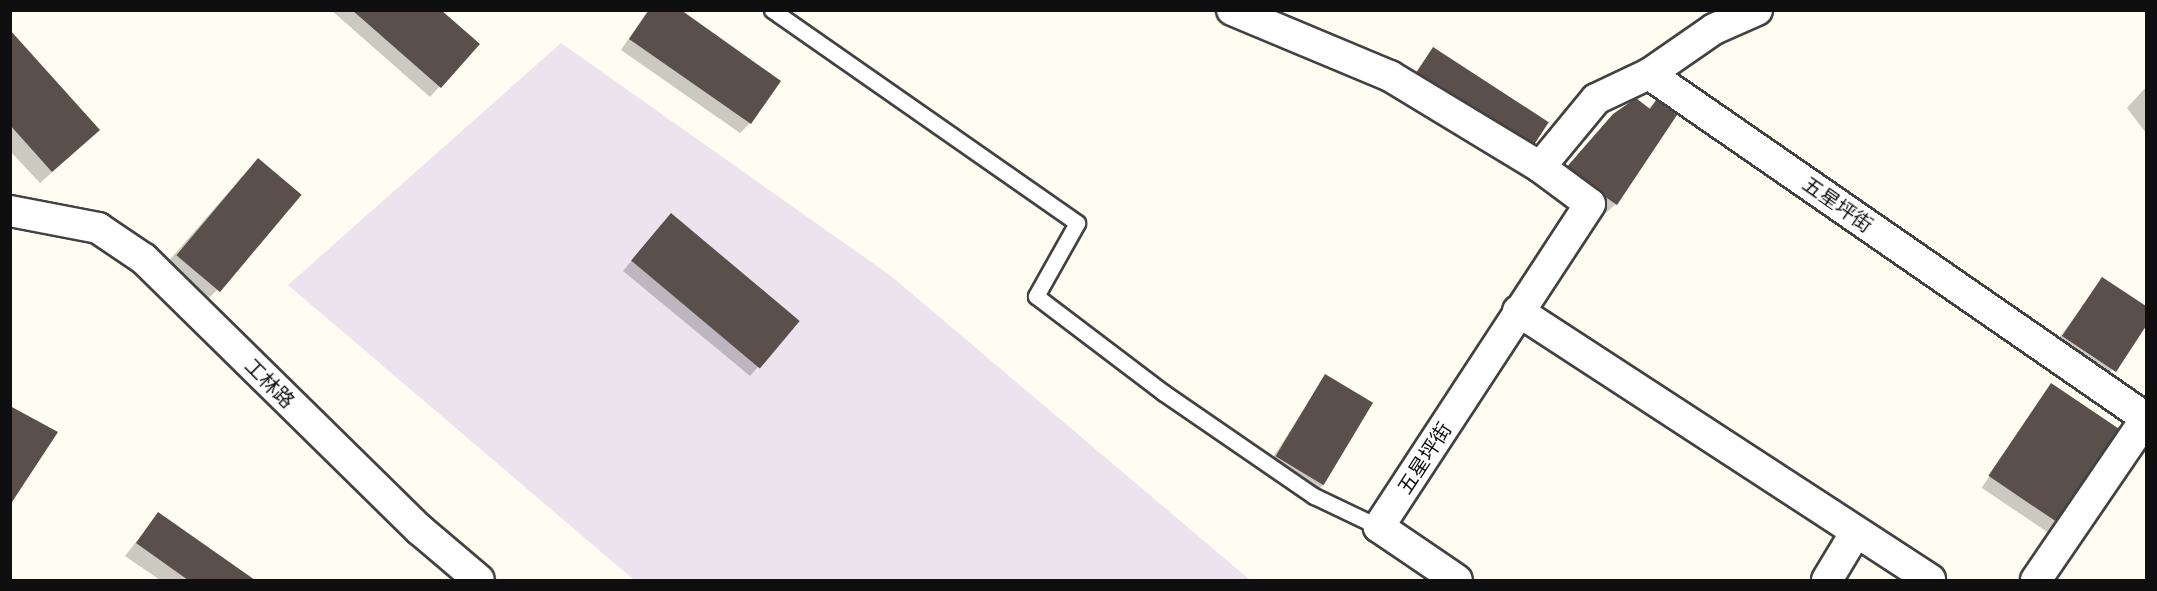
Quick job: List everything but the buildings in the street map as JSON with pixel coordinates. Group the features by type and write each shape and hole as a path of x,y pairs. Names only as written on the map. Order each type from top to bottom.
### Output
{"street":[{"name":"五星坪街","path":"1232,10 1390,76 1540,167 1590,204 1379,527"},
{"path":"1540,167 1596,99 1650,74 1714,29 1757,10"},
{"name":"五星坪街","path":"1650,74 2146,419"},
{"name":"工林路","path":"10,211 98,228 144,260 420,530 479,580"},
{"path":"1518,311 1930,580"},
{"path":"2036,580 2146,419"},
{"path":"1379,527 1457,580"},
{"path":"1827,580 1856,532"}],"lane":[{"path":"772,10 1077,224 1036,296 1164,393 1304,489 1379,527"}],"shaded area":[{"path":"561,43 891,276 1250,580 634,580 288,285"}]}
